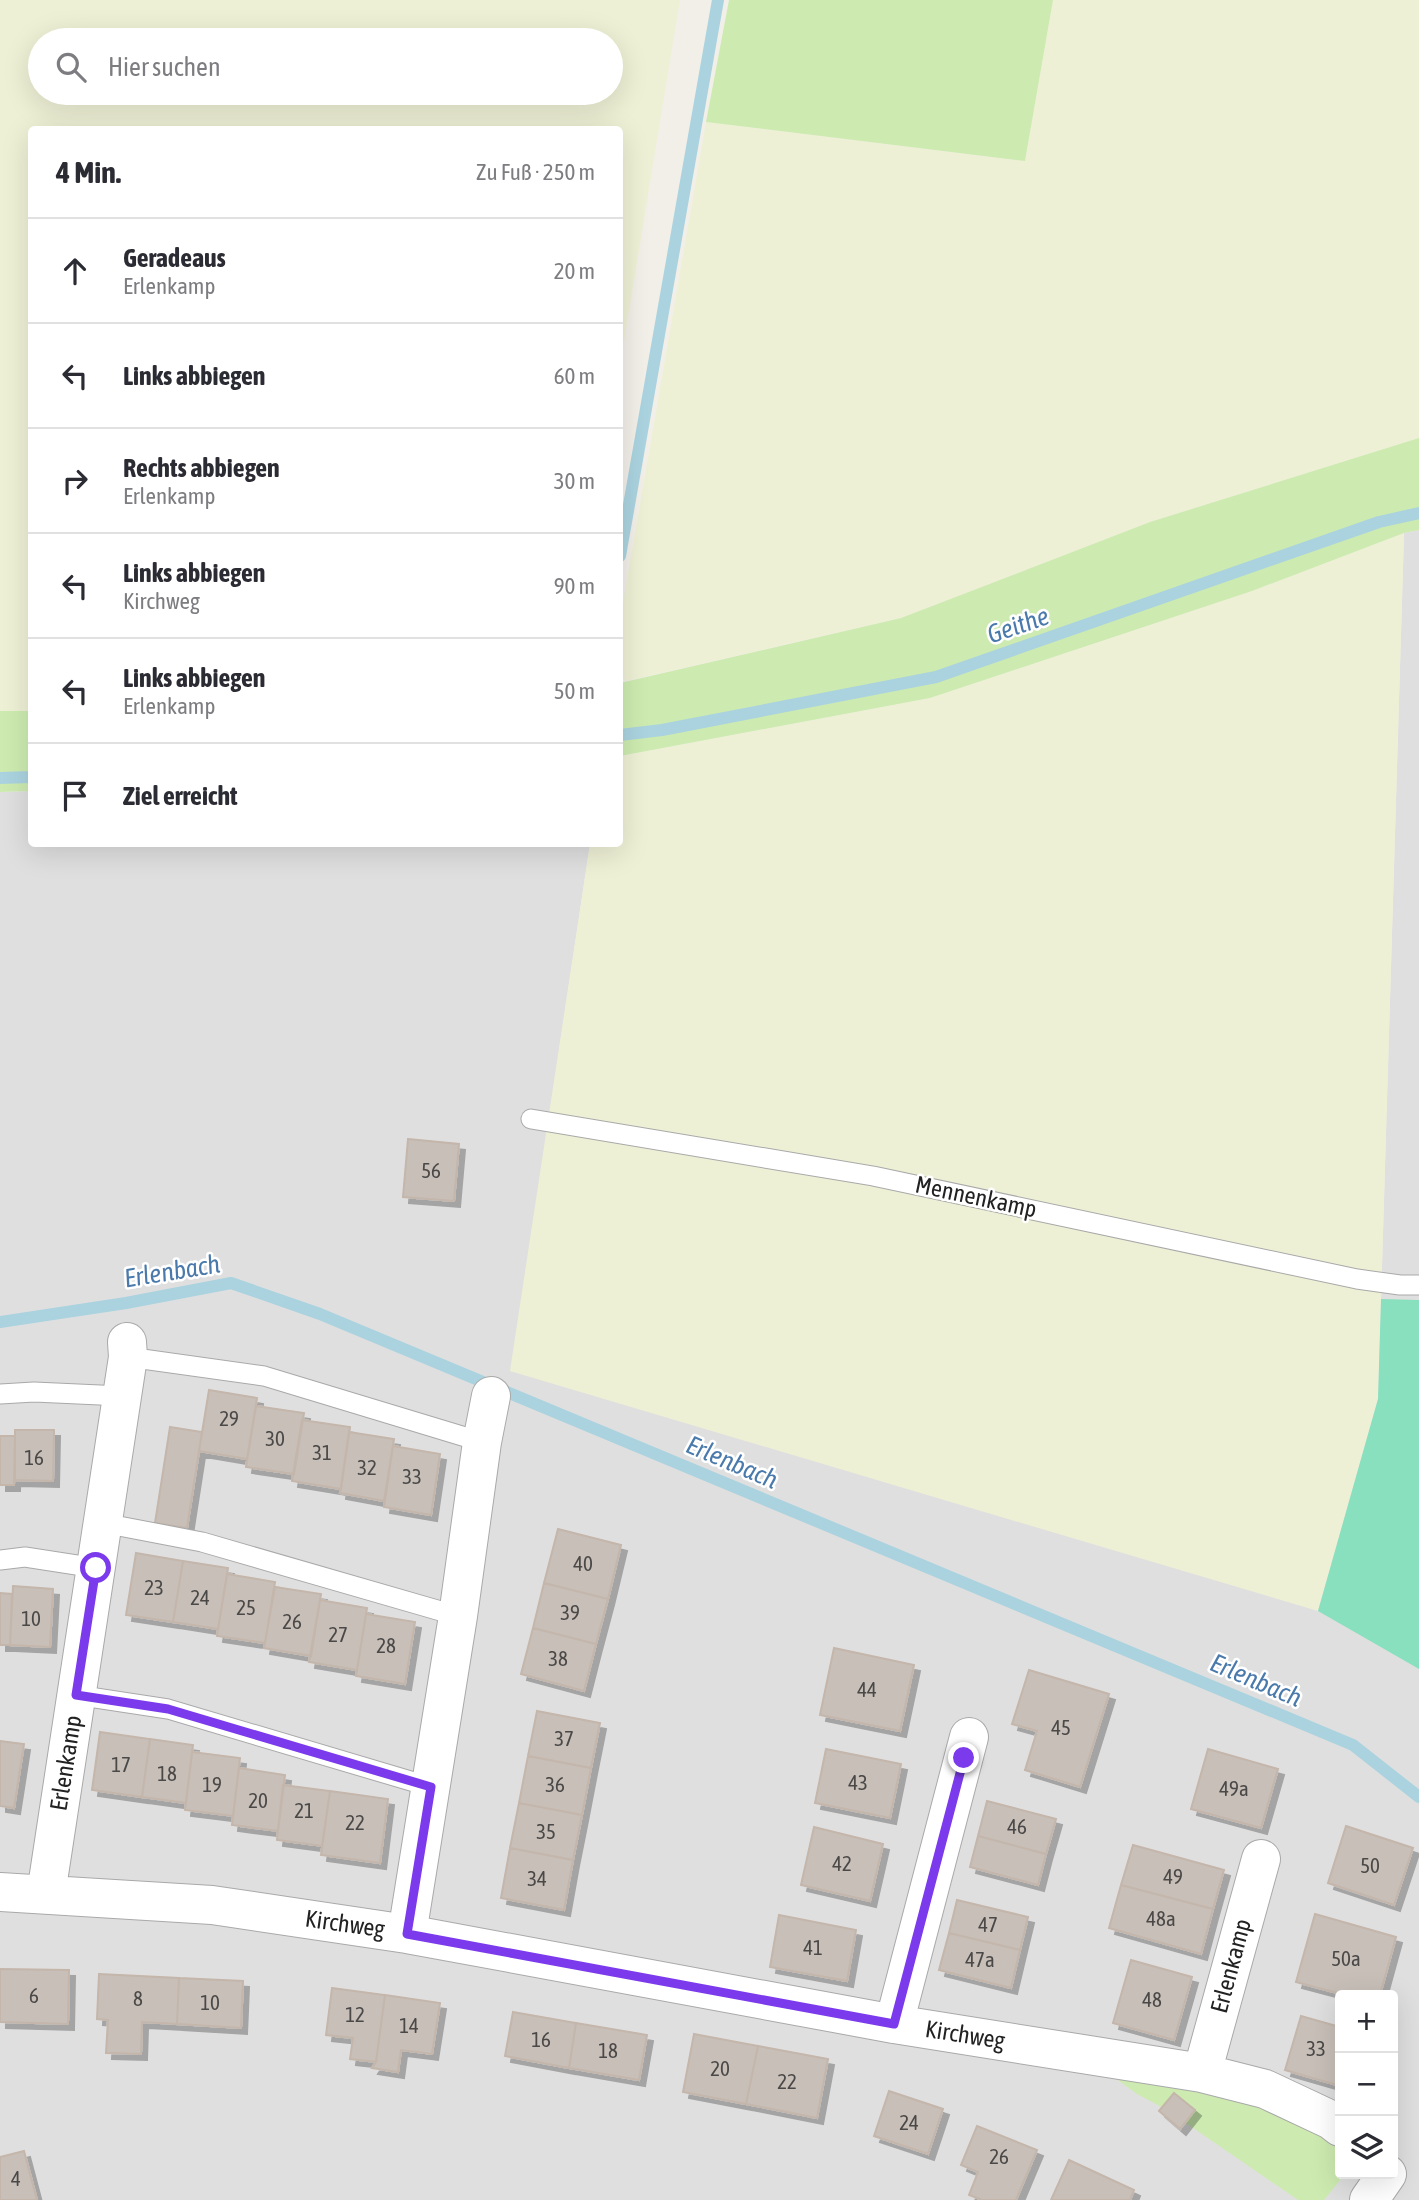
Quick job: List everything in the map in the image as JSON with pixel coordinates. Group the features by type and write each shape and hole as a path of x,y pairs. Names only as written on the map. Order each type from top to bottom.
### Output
{"street":[{"name":"Erlenkamp","path":"46,1894 127,1350"},
{"path":"407,1934 491,1396"},
{"path":"894,2024 970,1737"},
{"name":"Erlenkamp","path":"1202,2073 1261,1859"},
{"name":"Kirchweg","path":"0,1892 212,1905 407,1934 894,2024 1202,2073 1265,2089 1335,2123"},
{"path":"1398,2168 1419,2182"},
{"path":"1369,2200 1384,2179"}],"lane":[{"name":"Mennenkamp","path":"531,1119 873,1176 1356,1279 1419,1285"},
{"path":"127,1350 264,1376 482,1442"},
{"path":"0,1394 34,1392 122,1396"},
{"path":"103,1523 202,1542 458,1616"},
{"path":"0,1560 25,1558 96,1568"},
{"path":"76,1695 168,1709 431,1787"}],"shaded area":[{"path":"1419,530 1419,2200 0,2200 0,792 28,791 28,847 590,847 511,1371 1378,1399 1404,533"}],"green space":[{"path":"0,0 680,0 623,348 623,126 28,126 28,711 0,711"},
{"path":"729,0 1053,0 1025,161 706,122"},
{"path":"1053,0 1419,0 1419,438 1150,522 901,618 626,681 623,679 623,603 706,122 1025,161"},
{"path":"1419,438 1419,530 1404,533 1252,591 930,698 623,755 623,682 901,618 1150,522"},
{"path":"1404,533 1378,1399 1318,1611 510,1371 590,847 623,847 623,755 930,698 1252,591"},
{"path":"0,711 28,711 28,791 0,792"},
{"path":"1381,1299 1419,1300 1419,1669 1318,1611 1378,1399"},
{"path":"1107,2072 1194,2089 1211,2096 1217,2085 1329,2139 1335,2145 1335,2179 1341,2179 1324,2200 1298,2200 1167,2110 1137,2094"}],"building":[{"path":"408,1139 459,1144 454,1201 403,1197"},
{"path":"209,1390 257,1398 247,1459 199,1451"},
{"path":"256,1406 304,1413 294,1474 246,1467"},
{"path":"302,1420 350,1427 341,1489 292,1481"},
{"path":"170,1427 202,1432 187,1528 155,1523"},
{"path":"15,1430 54,1430 53,1481 15,1480"},
{"path":"349,1432 394,1439 384,1501 340,1493"},
{"path":"0,1436 15,1436 14,1485 0,1485"},
{"path":"393,1446 440,1454 431,1515 384,1507"},
{"path":"558,1529 621,1545 608,1599 544,1583"},
{"path":"136,1553 183,1561 173,1622 126,1615"},
{"path":"183,1561 228,1568 218,1629 173,1622"},
{"path":"227,1574 275,1582 265,1643 217,1636"},
{"path":"544,1583 608,1599 596,1644 533,1628"},
{"path":"13,1586 53,1589 50,1647 10,1645"},
{"path":"275,1587 321,1594 311,1656 264,1648"},
{"path":"0,1593 12,1594 10,1645 0,1645"},
{"path":"320,1600 367,1608 357,1670 309,1662"},
{"path":"366,1614 415,1622 405,1684 356,1676"},
{"path":"533,1628 596,1644 584,1691 521,1674"},
{"path":"834,1648 914,1665 900,1731 820,1715"},
{"path":"1029,1670 1109,1694 1080,1787 1025,1770 1037,1731 1012,1724"},
{"path":"537,1711 600,1723 591,1768 528,1756"},
{"path":"100,1732 150,1739 142,1797 92,1790"},
{"path":"150,1739 193,1745 186,1803 142,1797"},
{"path":"0,1741 24,1744 14,1808 0,1806"},
{"path":"826,1749 901,1764 890,1818 815,1803"},
{"path":"1208,1749 1278,1769 1261,1828 1191,1809"},
{"path":"192,1752 240,1758 233,1816 185,1810"},
{"path":"528,1756 591,1768 582,1815 519,1803"},
{"path":"239,1768 285,1775 278,1831 232,1825"},
{"path":"283,1785 330,1791 322,1846 277,1840"},
{"path":"330,1791 388,1799 380,1863 321,1855"},
{"path":"987,1801 1056,1819 1046,1854 978,1836"},
{"path":"519,1803 582,1815 573,1860 510,1848"},
{"path":"1346,1826 1413,1848 1394,1905 1328,1883"},
{"path":"814,1827 883,1844 870,1901 801,1885"},
{"path":"978,1836 1046,1854 1038,1885 970,1867"},
{"path":"1133,1845 1224,1870 1213,1909 1121,1885"},
{"path":"510,1848 573,1860 564,1910 501,1898"},
{"path":"1121,1885 1213,1909 1201,1954 1109,1928"},
{"path":"957,1900 1028,1917 1020,1950 949,1933"},
{"path":"1315,1914 1396,1937 1381,1990 1335,1990 1335,1992 1296,1982"},
{"path":"779,1915 856,1930 847,1981 770,1967"},
{"path":"949,1933 1020,1950 1011,1988 939,1970"},
{"path":"1131,1960 1192,1977 1174,2040 1113,2023"},
{"path":"0,1969 69,1970 68,2024 0,2022"},
{"path":"99,1974 179,1978 177,2024 142,2022 141,2054 106,2053 108,2020 97,2019"},
{"path":"179,1978 243,1981 241,2028 177,2024"},
{"path":"332,1988 385,1995 376,2062 350,2059 353,2038 326,2035"},
{"path":"385,1995 440,2003 432,2054 401,2050 398,2072 372,2068 376,2062"},
{"path":"513,2012 576,2023 569,2068 505,2056"},
{"path":"1301,2016 1335,2026 1335,2085 1285,2070"},
{"path":"576,2023 647,2035 639,2080 569,2068"},
{"path":"694,2034 758,2046 746,2104 683,2092"},
{"path":"758,2046 828,2059 817,2118 746,2104"},
{"path":"889,2091 943,2109 928,2154 874,2136"},
{"path":"1174,2093 1195,2110 1180,2129 1159,2111"},
{"path":"977,2126 1037,2150 1016,2200 982,2200 969,2195 978,2172 961,2165"},
{"path":"24,2151 37,2200 0,2200 0,2157"},
{"path":"1069,2160 1134,2190 1130,2200 1051,2200"}],"waterway":[{"path":"623,539 718,0"},
{"name":"Geithe","path":"623,735 662,730 936,677 1379,522 1419,513"},
{"name":"Geithe","path":"0,778 28,777"},
{"name":"Erlenbach","path":"0,1322 126,1303 231,1283 320,1314 1353,1745 1419,1797"}],"route":[{"path":"96,1568 76,1695 168,1709 431,1787 407,1934 894,2024 964,1758"}]}
